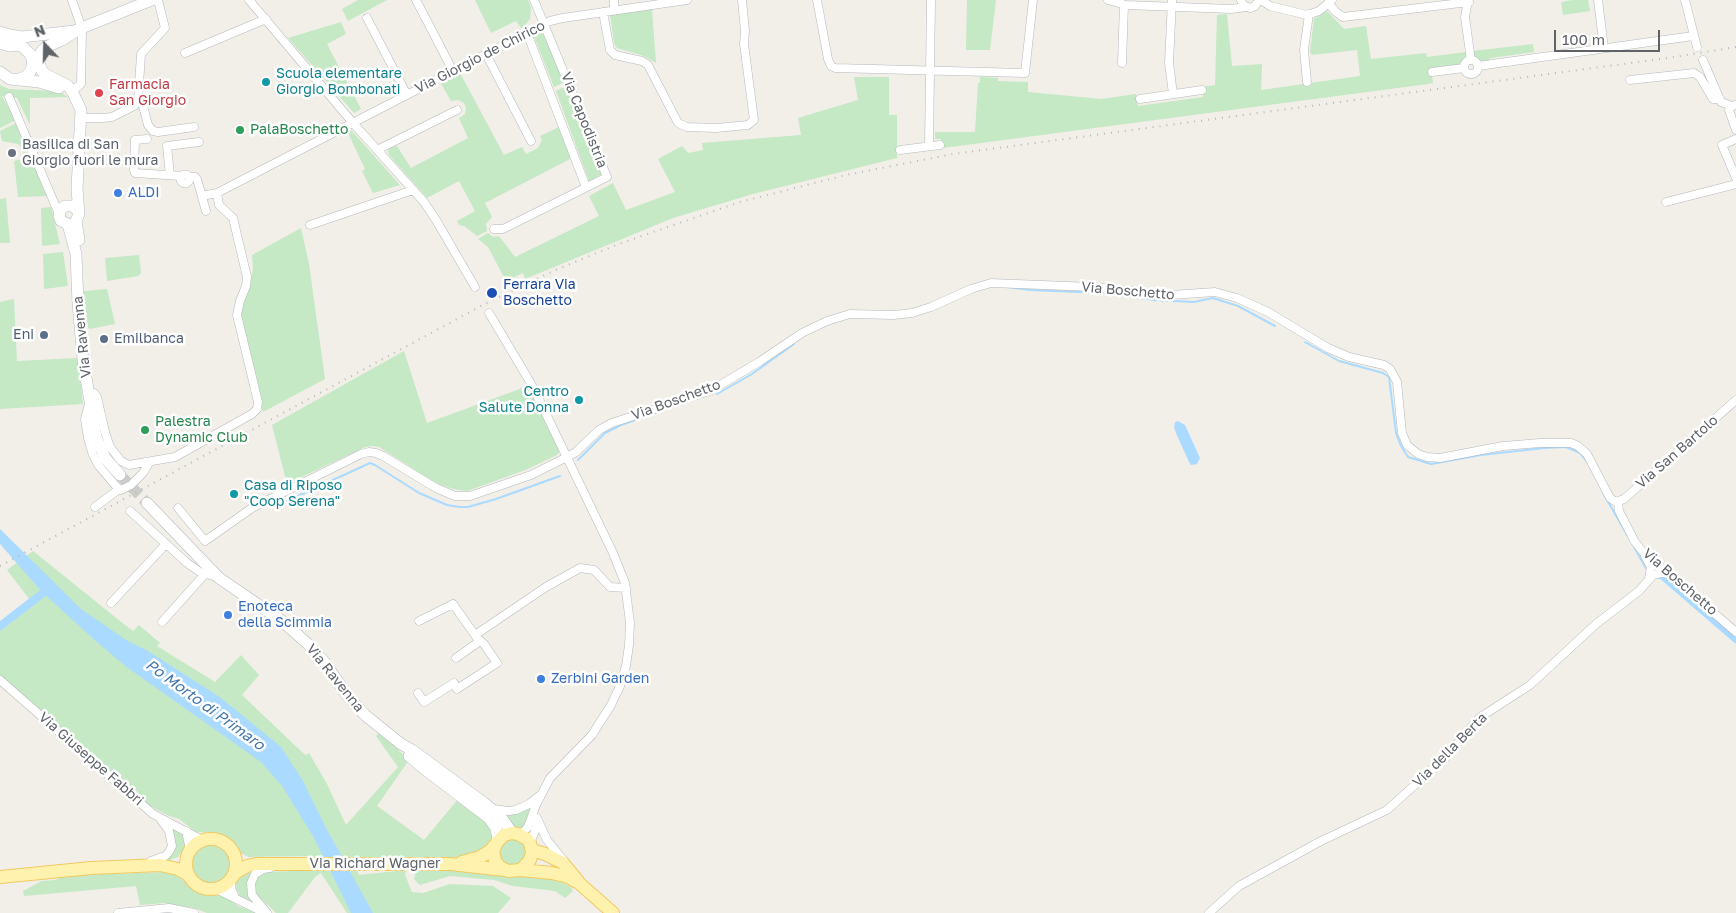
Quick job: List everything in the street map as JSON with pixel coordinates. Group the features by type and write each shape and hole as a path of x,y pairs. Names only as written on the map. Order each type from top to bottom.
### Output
{"main road":[{"path":"17,80 28,75 38,48 55,38 152,0"},
{"path":"0,32 10,36 22,37 79,30"},
{"path":"74,94 68,86 42,71 39,57 46,48 79,30"},
{"path":"0,54 10,45 49,37 55,38"},
{"path":"10,45 29,52 38,74 48,84"},
{"path":"0,72 6,78 48,84 74,94"},
{"path":"0,82 13,88 38,88 48,84"},
{"name":"Via Ravenna","path":"74,94 81,110 81,118 77,189 68,212 79,243 77,272 78,303 96,437 100,451 120,475"},
{"name":"Via Ravenna","path":"147,503 219,578 270,612 299,635 317,653 355,705 377,726 401,744 406,753 490,808 523,840"},
{"name":"Via Ravenna","path":"420,761 489,818 496,828 495,861 504,870"},
{"path":"496,843 504,835 523,840 554,857 614,913"},
{"path":"0,877 160,865 179,860 202,840"},
{"name":"Via Richard Wagner","path":"202,840 221,841 234,854 256,864"},
{"path":"521,870 530,860 523,840"},
{"name":"Via Richard Wagner","path":"452,864 473,860 487,854 496,843"},
{"path":"187,874 185,862 189,852"},
{"path":"233,877 236,866 234,854"},
{"name":"Via Richard Wagner","path":"216,889 224,886 243,868 256,864 452,864 504,870"},
{"path":"160,865 178,869 187,874 199,887 216,889"},
{"path":"504,870 513,872 521,870 576,877"}],"street":[{"path":"72,0 79,30 81,84 74,94"},
{"path":"81,118 112,117 134,106 138,100 141,54 165,28 158,0"},
{"path":"249,0 353,123 414,190 431,212 475,287"},
{"path":"416,0 453,71"},
{"name":"Via Capodistria","path":"527,33 586,188 607,177 534,0"},
{"path":"614,0 614,10"},
{"name":"Via Giorgio de Chirico","path":"202,196 216,192 544,24 559,19 687,0"},
{"path":"603,12 610,50 615,55 642,61 648,65 678,123 687,127 716,128 748,125 754,120 744,44 745,31 742,0"},
{"path":"817,0 830,63 833,68 1025,73 1033,0"},
{"path":"929,146 931,0"},
{"path":"1108,0 1124,5 1172,4 1226,9 1270,6"},
{"path":"1226,9 1241,0 1242,5 1250,7 1260,0 1270,6 1300,14 1309,14 1319,11 1330,2 1336,12 1343,17 1413,4 1468,1 1466,17 1471,60"},
{"path":"1598,0 1604,48"},
{"path":"1685,0 1697,47"},
{"path":"1172,4 1170,62 1173,94"},
{"path":"1122,63 1124,5"},
{"path":"1307,82 1304,50 1309,14"},
{"path":"367,18 407,95"},
{"path":"184,53 266,19"},
{"path":"1478,66 1693,36"},
{"path":"486,54 531,141"},
{"path":"1464,68 1467,73 1477,72 1478,66 1475,61 1471,60"},
{"path":"1464,68 1466,63 1471,60"},
{"path":"1702,60 1720,99 1724,104 1734,105"},
{"path":"1432,72 1464,68"},
{"path":"1630,80 1694,74 1700,77 1713,99 1720,99"},
{"path":"1140,99 1202,90"},
{"path":"10,97 68,212"},
{"path":"138,100 143,106 148,125 153,131 194,127"},
{"path":"1734,105 1729,110 1736,130"},
{"path":"377,150 457,110"},
{"path":"147,139 135,140 134,172 138,174 195,177 206,211"},
{"path":"1736,139 1722,145 1736,178"},
{"path":"170,175 167,146 199,142"},
{"path":"900,150 940,145"},
{"path":"1666,202 1736,184"},
{"path":"494,229 503,229 586,188"},
{"path":"310,225 414,190"},
{"path":"90,397 94,393 108,442 119,458 129,465 175,457 252,414 257,409 258,402 237,315 247,277 233,218 219,205 216,192"},
{"name":"Via Boschetto","path":"178,508 205,541 252,508 365,453 373,452 380,454 428,485 449,494 465,497 530,475 567,458 604,427 712,390 802,333 838,317 857,314 893,315 912,313 986,284 1007,283 1093,287 1171,295 1215,292 1246,302 1268,312 1328,348 1349,357 1384,365 1390,369 1397,382 1402,433 1407,445 1418,454 1427,458 1440,458 1503,446 1540,443 1571,443 1578,446 1587,454 1608,493 1617,502 1618,511 1635,542 1643,552 1736,632"},
{"path":"489,313 533,387 613,553 626,588 630,623 626,666 618,692 596,730 556,771 536,805 523,840"},
{"name":"Via Ravenna","path":"90,397 84,419 93,455 99,466 121,489"},
{"name":"Via San Bartolo","path":"1617,502 1624,499 1736,400"},
{"path":"96,507 121,489 131,485 143,473 148,463"},
{"name":"Via Ravenna","path":"130,511 187,563 206,574 219,578"},
{"path":"111,603 166,544"},
{"path":"1643,552 1651,567 1649,579"},
{"path":"456,658 477,638 546,587 580,568 594,570 610,587 626,588"},
{"name":"Via della Berta","path":"1209,913 1239,886 1321,841 1387,810 1446,757 1479,718 1530,685 1587,632 1638,591 1649,579 1657,573 1666,572"},
{"path":"162,622 206,574"},
{"path":"418,693 424,702 454,683 457,688 497,663 453,604 419,621"},
{"name":"Via Giuseppe Fabbri","path":"0,680 158,817 202,840"},
{"path":"490,808 516,810 529,804 542,793"},
{"path":"523,840 537,826 536,805"},
{"path":"117,867 155,860 167,854 172,846 171,836 158,817"},
{"path":"537,818 547,840 576,877"},
{"path":"186,831 189,852"},
{"name":"Via Richard Wagner","path":"266,913 252,895 250,886 252,877 263,870 299,864"},
{"path":"233,877 231,888 235,898"},
{"path":"216,889 266,913"},
{"path":"118,913 165,908 190,912"}],"green space":[{"path":"358,0 387,0 348,21 342,9"},
{"path":"475,0 528,0 531,8 530,19 522,29 516,21 491,33"},
{"path":"967,0 996,0 990,50 966,50"},
{"path":"1588,0 1590,11 1563,15 1561,2"},
{"path":"652,9 656,63 644,56 617,48 614,43 610,14"},
{"path":"1327,11 1344,29 1366,26 1371,59 1426,53 1427,57 1466,52 1466,60 1460,67 1452,65 1431,68 1433,83 1428,84 943,148 941,139 935,139 935,132 975,132 980,77 998,78 998,81 1028,82 1028,92 1101,99 1136,94 1138,106 1203,97 1202,87 1215,85 1217,15 1227,14 1232,66 1262,64 1261,90 1360,76 1357,50 1312,55 1310,52 1314,19"},
{"path":"341,22 346,34 327,44 361,109 354,113 288,38"},
{"path":"541,30 565,82 554,87 533,34"},
{"path":"1533,44 1534,52 1491,58 1488,61 1479,62 1474,57 1473,51"},
{"path":"459,71 504,155 522,147 526,154 538,148 542,140 540,136 559,127 572,158 485,203 492,217 486,224 487,231 477,236 464,226 459,225 457,221 475,211 459,181 427,198 388,152 389,148 397,146 411,168 468,138 459,118 465,114 466,108 464,103 458,100 451,101 440,82"},
{"path":"854,77 889,77 889,115 897,115 897,158 753,194 673,218 525,279 523,273 506,281 488,247 478,239 488,233 493,237 499,236 515,257 599,216 589,196 613,183 626,210 675,192 658,159 682,146 688,153 703,150 702,143 801,135 798,118 858,100"},
{"path":"0,85 9,89 53,91 68,97 30,98 30,125 17,98 2,96 16,120 0,128"},
{"path":"566,86 602,174 589,181 556,91"},
{"path":"16,123 47,196 18,197 14,161 22,159 24,150 18,144 2,141 0,131"},
{"path":"351,130 400,185 373,193 362,171 365,169 347,131"},
{"path":"6,198 10,243 0,243 0,199"},
{"path":"51,207 60,244 42,246 41,208"},
{"path":"301,228 309,264 325,379 263,412 241,317 242,302 248,292 253,269 252,255"},
{"path":"63,252 68,286 44,289 43,254"},
{"path":"139,255 141,273 138,276 107,281 105,258"},
{"path":"107,289 115,324 90,329 84,320 84,291"},
{"path":"14,299 17,361 78,358 83,404 0,409 0,302"},
{"path":"404,351 427,423 528,386 559,447 559,452 557,455 528,469 467,491 453,489 436,483 379,447 372,446 365,447 287,484 272,425"},
{"path":"33,551 133,631 139,625 160,643 157,646 215,682 241,655 259,675 242,695 303,753 306,755 309,753 327,784 346,825 398,767 376,736 380,732 400,746 398,750 409,760 377,806 424,840 459,798 486,818 494,836 489,847 462,857 351,857 359,875 406,870 405,875 412,892 423,893 450,884 493,886 511,898 498,913 347,913 321,873 315,877 288,913 276,913 255,893 253,886 258,876 267,872 319,870 310,856 249,857 242,854 231,839 216,833 196,832 179,819 150,806 0,676 0,623 30,600 7,570"},
{"path":"532,805 524,828 518,830 501,813"},
{"path":"169,825 183,835 186,845 178,857 163,860 174,845 174,835"},
{"path":"513,839 522,843 526,852 522,861 513,865 504,861 500,852 504,843"},
{"path":"215,843 223,846 229,852 232,864 229,876 223,882 207,885 199,882 193,876 190,860 193,852 199,846"},
{"path":"254,870 248,881 256,904 240,896 236,888 237,881 244,873"},
{"path":"445,870 545,878 564,883 571,887 573,891 565,898 555,891 513,886 494,880 450,876 420,885 414,879 416,871"},
{"path":"170,872 180,877 195,892 208,896 225,896 238,906 257,913 207,913 194,908 164,903 140,905 136,886 24,896 23,891 42,881 55,880 68,875"}],"water":[{"path":"1178,421 1185,425 1200,458 1197,464 1191,465 1176,433 1174,427 1175,422"},
{"name":"Po Morto di Primaro","path":"0,529 81,609 126,640 148,651 221,698 281,747 303,781 326,828 373,913 351,913 313,836 282,786 261,762 128,668 98,643 43,593 0,544"}],"waterway":[{"path":"1008,287 1030,290 1104,293 1155,300 1194,302 1213,298 1238,306 1275,326"},
{"path":"1305,342 1339,361 1383,373 1389,377 1396,433 1408,457 1431,464 1481,455 1566,447 1580,453 1587,462"},
{"path":"717,394 752,374 794,344"},
{"path":"578,460 605,433 621,425 658,412"},
{"path":"287,501 370,463 419,493 447,505 459,507 468,507 496,499 560,476"},
{"path":"1603,493 1629,538"},
{"path":"1633,545 1647,570"},
{"path":"1657,574 1663,576 1736,639"},
{"path":"0,626 43,593 50,590"}],"tunnel":[{"path":"120,475 147,503"}],"railway":[{"path":"0,566 494,299 558,269 616,245 740,202 846,175 953,154 1668,58 1736,47"}],"place":[{"name":"Scuola elementare Giorgio Bombonati","path":"266,82"},
{"name":"Farmacia San Giorgio","path":"99,93"},
{"name":"PalaBoschetto","path":"240,130"},
{"name":"Basilica di San Giorgio fuori le mura","path":"12,153"},
{"name":"ALDI","path":"118,193"},
{"name":"Ferrara Via Boschetto","path":"492,293"},
{"name":"Eni","path":"44,335"},
{"name":"Emilbanca","path":"104,339"},
{"name":"Centro Salute Donna","path":"579,400"},
{"name":"Palestra Dynamic Club","path":"145,430"},
{"name":"Casa di Riposo \"Coop Serena\"","path":"234,494"},
{"name":"Enoteca della Scimmia","path":"228,615"},
{"name":"Zerbini Garden","path":"541,679"}]}
